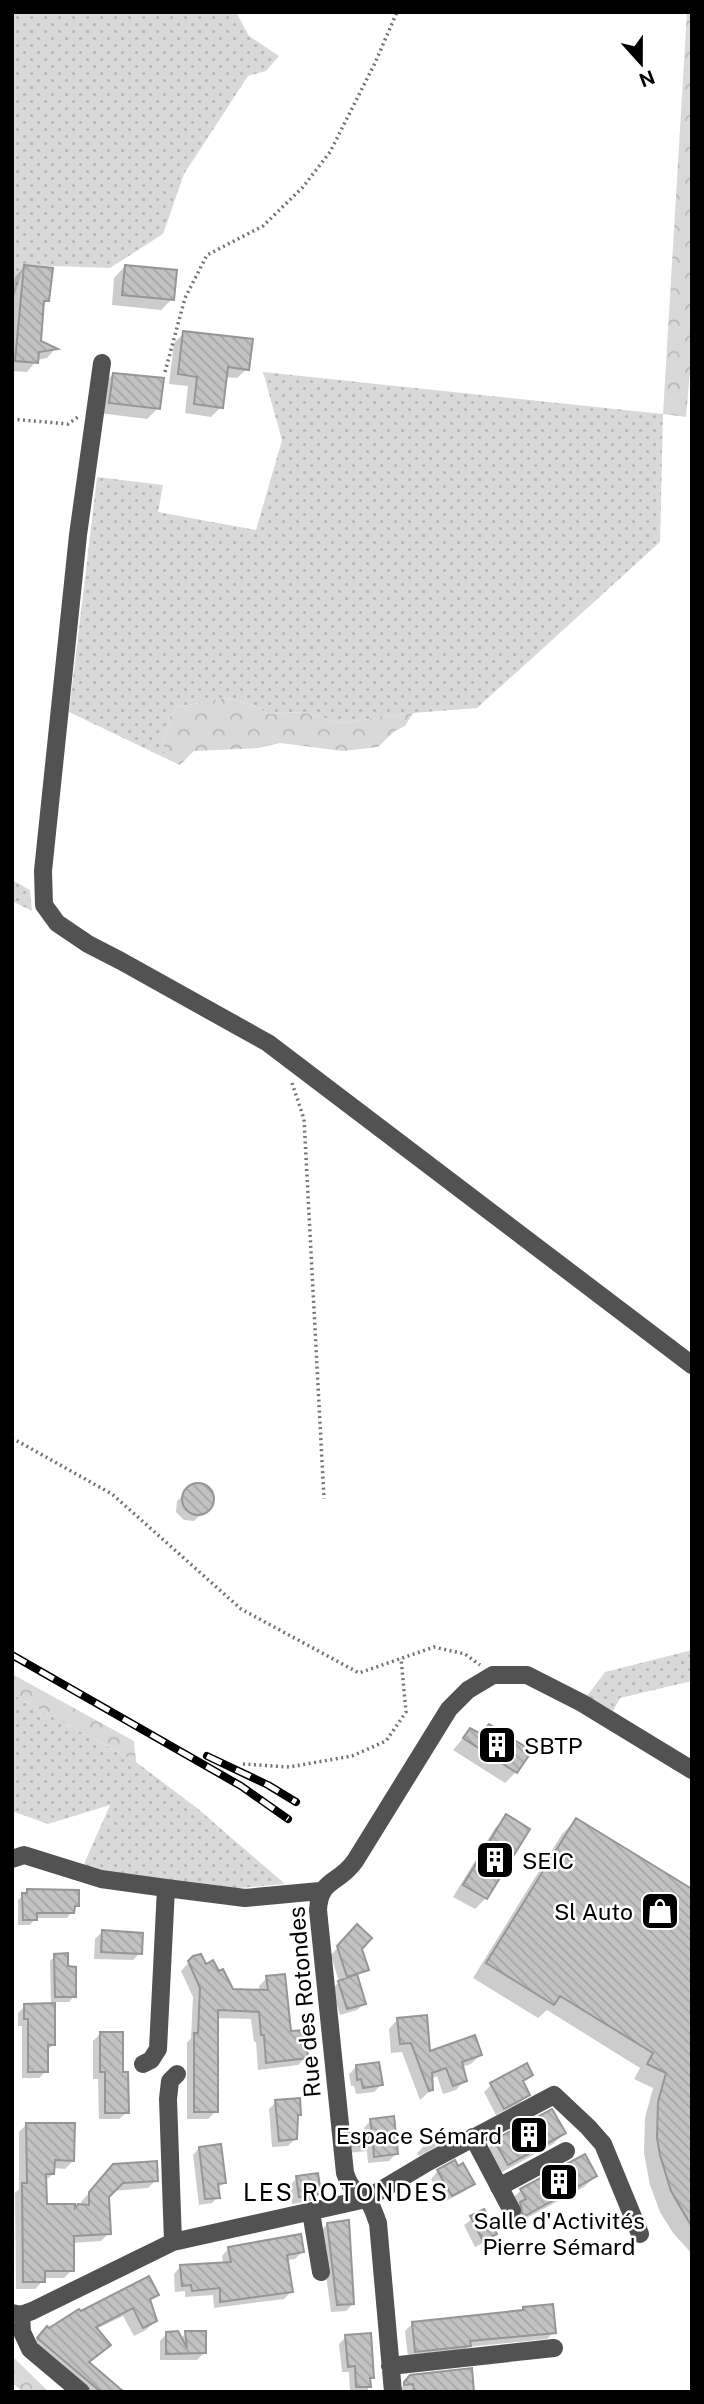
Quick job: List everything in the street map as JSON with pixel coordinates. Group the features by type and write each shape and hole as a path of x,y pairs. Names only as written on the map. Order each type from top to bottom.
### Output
{"street":[{"path":"102,363 78,536 43,871 44,905 57,923 88,944 268,1043 692,1366"},
{"path":"494,1675 527,1675 554,1688 692,1770"},
{"name":"Rue des Rotondes","path":"393,2392 378,2223 366,2199 351,2189 345,2173 317,1910 320,1891 348,1870 449,1709 468,1690 494,1675"},
{"path":"12,1859 24,1854 101,1879 245,1898 320,1891"},
{"path":"144,2064 151,2060 158,2049 166,1888"},
{"path":"173,2242 168,2099 170,2081 177,2074"},
{"path":"81,2392 30,2349 17,2314 173,2242 366,2199 473,2137 554,2095 603,2144 640,2235"},
{"path":"473,2137 512,2211"},
{"path":"499,2187 566,2151"},
{"path":"311,2212 321,2272"},
{"path":"390,2366 554,2348"}],"path":[{"path":"165,372 185,298 207,255 262,226 303,187 330,152 376,63 397,12"},
{"path":"12,419 68,424 96,404"},
{"path":"290,1076 304,1119 324,1499"},
{"path":"12,1438 112,1494 241,1609 359,1673 434,1647 465,1654 494,1675"},
{"path":"243,1764 289,1767 352,1756 386,1741 406,1712 401,1658"}],"green space":[{"path":"12,12 236,12 249,36 279,56 266,71 248,76 184,174 163,234 110,268 24,265 12,304"},
{"path":"687,12 692,12 692,348 686,417 663,414"},
{"path":"263,372 663,414 660,542 477,708 341,723 303,712 269,714 250,704 227,698 176,707 163,738 165,758 69,712 97,477 163,485 158,512 256,530 282,440"},
{"path":"227,698 250,704 269,714 303,712 341,723 413,713 405,726 395,731 378,747 343,751 280,743 259,748 194,751 180,765 165,758 163,738 176,707"},
{"path":"12,880 30,890 32,911 12,901"},
{"path":"692,1650 692,1681 620,1698 613,1711 587,1696 605,1672"},
{"path":"12,1674 134,1741 136,1762 12,1694"},
{"path":"12,1694 136,1762 197,1808 285,1884 227,1889 139,1878 83,1866 110,1805 48,1824 12,1811"},
{"path":"12,2356 49,2392 23,2392 12,2383"}],"building":[{"path":"24,265 53,268 49,301 44,301 41,341 58,349 39,352 38,363 15,361"},
{"path":"125,265 177,270 174,300 122,295"},
{"path":"183,331 253,339 249,370 228,367 223,408 194,404 197,377 178,374"},
{"path":"113,373 164,378 160,409 109,403"},
{"path":"198,1483 209,1488 214,1499 209,1510 198,1515 187,1510 182,1499 187,1488"},
{"name":"SBTP","path":"489,1724 532,1751 517,1773 463,1738 470,1728 481,1734"},
{"name":"SEIC","path":"506,1814 530,1829 487,1899 463,1885"},
{"path":"576,1818 692,1889 692,2227 671,2191 660,2155 657,2138 658,2102 666,2073 647,2064 653,2053 560,1996 554,2005 486,1963"},
{"path":"27,1889 79,1890 79,1906 75,1906 74,1913 37,1913 37,1920 23,1920 22,1893 27,1893"},
{"path":"357,1924 372,1938 362,1949 369,1970 347,1977 337,1946"},
{"path":"102,1930 143,1933 142,1954 101,1952"},
{"path":"68,1953 68,1966 76,1967 76,1997 55,1997 54,1954"},
{"path":"201,1954 206,1964 213,1960 219,1971 223,1969 233,1989 268,1990 266,1976 285,1974 291,2031 305,2030 308,2058 266,2063 259,2012 218,2010 218,2112 194,2112 194,2033 198,2033 200,1988 188,1961"},
{"path":"357,1974 366,2004 347,2009 338,1981"},
{"path":"55,2003 55,2045 48,2045 48,2072 28,2072 28,2019 24,2019 24,2004"},
{"path":"427,2015 430,2051 475,2035 482,2055 462,2062 467,2081 453,2086 446,2068 432,2073 433,2090 429,2091 411,2043 400,2044 397,2018"},
{"path":"100,2032 123,2032 123,2072 128,2072 129,2113 105,2113 105,2072 100,2072"},
{"path":"379,2062 383,2085 363,2088 361,2079 357,2080 356,2065"},
{"path":"527,2063 533,2075 523,2081 530,2095 504,2109 490,2083"},
{"path":"300,2098 301,2115 298,2115 297,2139 279,2141 275,2100"},
{"name":"Espace Sémard","path":"552,2109 566,2133 508,2165 494,2140"},
{"path":"394,2116 398,2154 374,2157 373,2145 354,2146 353,2136 372,2133 370,2119"},
{"path":"26,2123 75,2123 74,2161 55,2160 54,2174 46,2174 47,2204 75,2204 75,2208 78,2204 89,2205 89,2192 113,2164 157,2161 158,2181 123,2183 109,2197 111,2234 74,2236 74,2271 45,2271 45,2282 23,2282 22,2183 27,2183"},
{"path":"221,2144 226,2183 218,2184 220,2198 205,2199 199,2147"},
{"name":"Salle d'Activités Pierre Sémard","path":"585,2154 597,2176 523,2217 520,2202 526,2199 520,2189"},
{"path":"455,2160 458,2166 463,2163 475,2184 452,2196 437,2170"},
{"path":"318,2173 321,2194 299,2197 296,2176"},
{"path":"484,2209 497,2234 483,2241 470,2216"},
{"path":"349,2220 354,2304 337,2305 327,2223"},
{"path":"301,2234 304,2252 287,2255 293,2292 220,2302 220,2288 192,2291 191,2285 182,2286 180,2265 231,2262 228,2247"},
{"path":"149,2276 159,2295 150,2299 157,2321 143,2328 133,2308 96,2327 111,2345 89,2362 124,2392 101,2392 37,2338 47,2326 49,2328 79,2309 81,2311"},
{"path":"553,2304 556,2333 470,2341 471,2346 415,2352 412,2322 523,2310 523,2307"},
{"path":"178,2331 187,2348 185,2331 206,2331 206,2353 166,2354 166,2332"},
{"path":"371,2333 374,2378 370,2378 371,2387 356,2387 355,2366 348,2367 345,2335"},
{"path":"472,2368 474,2392 414,2392 413,2384 404,2385 410,2375"}],"railway":[{"path":"12,1655 241,1786 288,1819"},
{"path":"207,1756 268,1785 296,1802"}],"place":[{"name":"SBTP","path":"497,1745"},
{"name":"SEIC","path":"495,1860"},
{"name":"Sl Auto","path":"660,1911"},
{"name":"Espace Sémard","path":"529,2135"},
{"name":"Salle d'Activités Pierre Sémard","path":"559,2182"}],"district":[{"name":"LES ROTONDES","path":"346,2192"}]}
